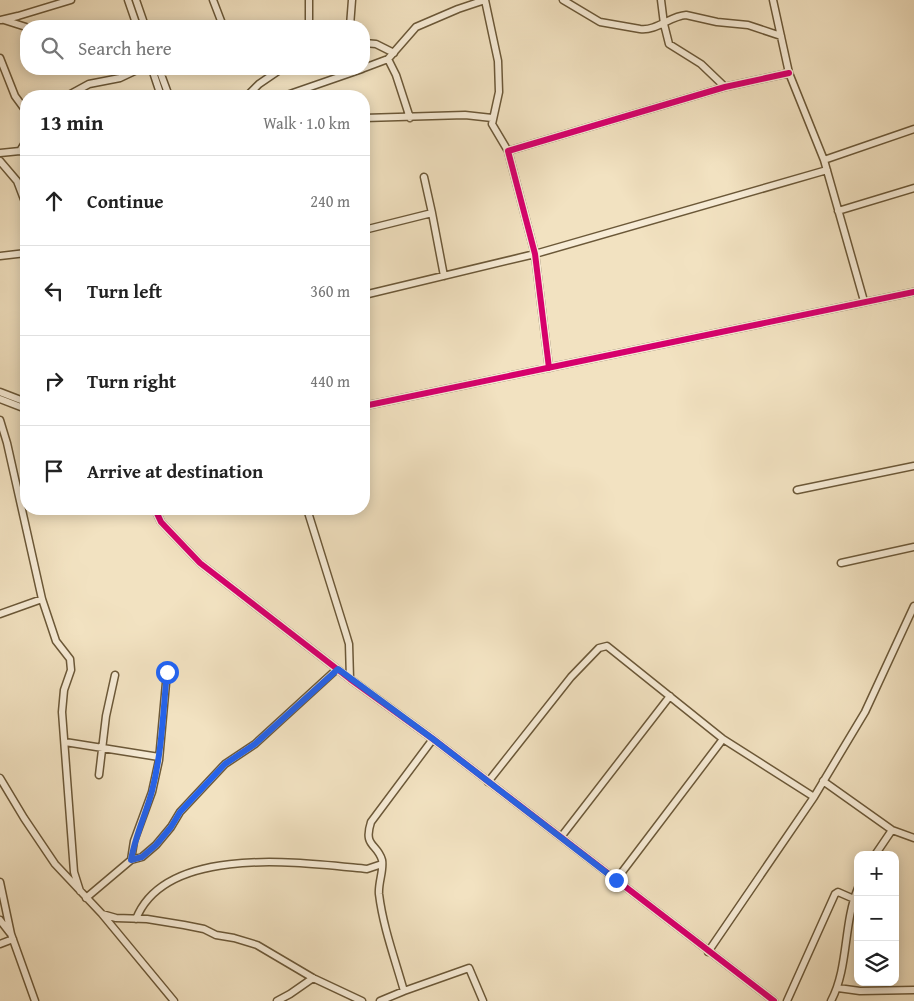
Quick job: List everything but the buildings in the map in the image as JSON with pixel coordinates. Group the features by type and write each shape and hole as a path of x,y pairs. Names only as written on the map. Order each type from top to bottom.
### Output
{"street":[{"path":"0,20 72,0"},
{"path":"128,0 135,20"},
{"path":"136,0 142,20"},
{"path":"213,0 221,20"},
{"path":"309,0 309,20"},
{"path":"350,20 352,0"},
{"path":"370,65 388,59 416,27 485,0 498,61 500,92 492,124 508,151 536,254 549,368"},
{"path":"563,0 600,22 646,30 664,24 681,15 686,15 717,22 748,25 781,36"},
{"path":"661,0 669,44 701,64 725,87"},
{"path":"773,0 789,73 824,160 864,301"},
{"path":"0,20 20,25"},
{"path":"370,44 376,44 394,52"},
{"path":"0,58 15,96 20,103"},
{"path":"388,59 396,75 410,118"},
{"path":"508,151 725,87 789,73"},
{"path":"78,90 89,84 126,75"},
{"path":"154,75 159,90"},
{"path":"162,75 167,90"},
{"path":"253,90 272,75"},
{"path":"301,90 343,75"},
{"path":"370,118 465,115 492,118"},
{"path":"824,160 914,129"},
{"path":"0,153 20,152"},
{"path":"0,161 17,181 20,189"},
{"path":"370,294 536,254 827,170"},
{"path":"424,178 444,276"},
{"path":"838,211 914,188"},
{"path":"370,229 432,214"},
{"path":"0,256 20,254"},
{"path":"370,405 914,292"},
{"path":"0,392 20,400"},
{"path":"0,400 20,407"},
{"path":"0,420 20,501"},
{"path":"797,490 914,466"},
{"path":"23,515 42,599 56,641 70,659 72,670 64,690 62,712 74,872 80,891"},
{"path":"158,515 161,522 200,563 350,679 433,739 770,1000"},
{"path":"305,515 338,616 345,645 344,674"},
{"path":"309,515 346,634 350,656 350,679"},
{"path":"841,563 914,547"},
{"path":"0,614 42,599"},
{"path":"708,952 824,781 865,712 914,606"},
{"path":"488,782 571,677 602,646 607,646 724,738 814,797"},
{"path":"86,898 131,860 142,857 156,845 171,827 180,812 225,764 255,744 338,669"},
{"path":"131,860 134,841 152,792 159,757 167,672"},
{"path":"98,775 115,675"},
{"path":"560,837 670,696"},
{"path":"616,880 724,738"},
{"path":"404,991 384,922 379,895 378,884 382,864 379,854 371,844 369,829 371,822 433,739"},
{"path":"64,742 159,757"},
{"path":"0,778 55,864 102,914 174,1001"},
{"path":"824,781 892,830 914,838"},
{"path":"878,851 892,830"},
{"path":"136,919 143,906 161,888 175,879 200,869 257,861 367,869 382,864"},
{"path":"0,882 12,936 35,1001"},
{"path":"787,1001 835,894 838,892 854,898 838,988 831,1001"},
{"path":"102,914 116,918 184,924 204,929 216,935 257,945 313,978 362,1001"},
{"path":"0,920 12,936"},
{"path":"0,944 12,936"},
{"path":"380,1001 469,968 483,1001"},
{"path":"277,1001 313,978"},
{"path":"838,988 860,991 914,990"}],"cycle path":[{"path":"549,368 535,254 508,151 725,87 789,73"},
{"path":"370,405 914,292"},
{"path":"158,515 161,522 200,563 774,1001"}],"route":[{"path":"167,672 159,760 152,792 134,841 131,860 142,857 156,845 171,827 180,812 225,764 255,744 338,669 433,739 616,880"}]}
